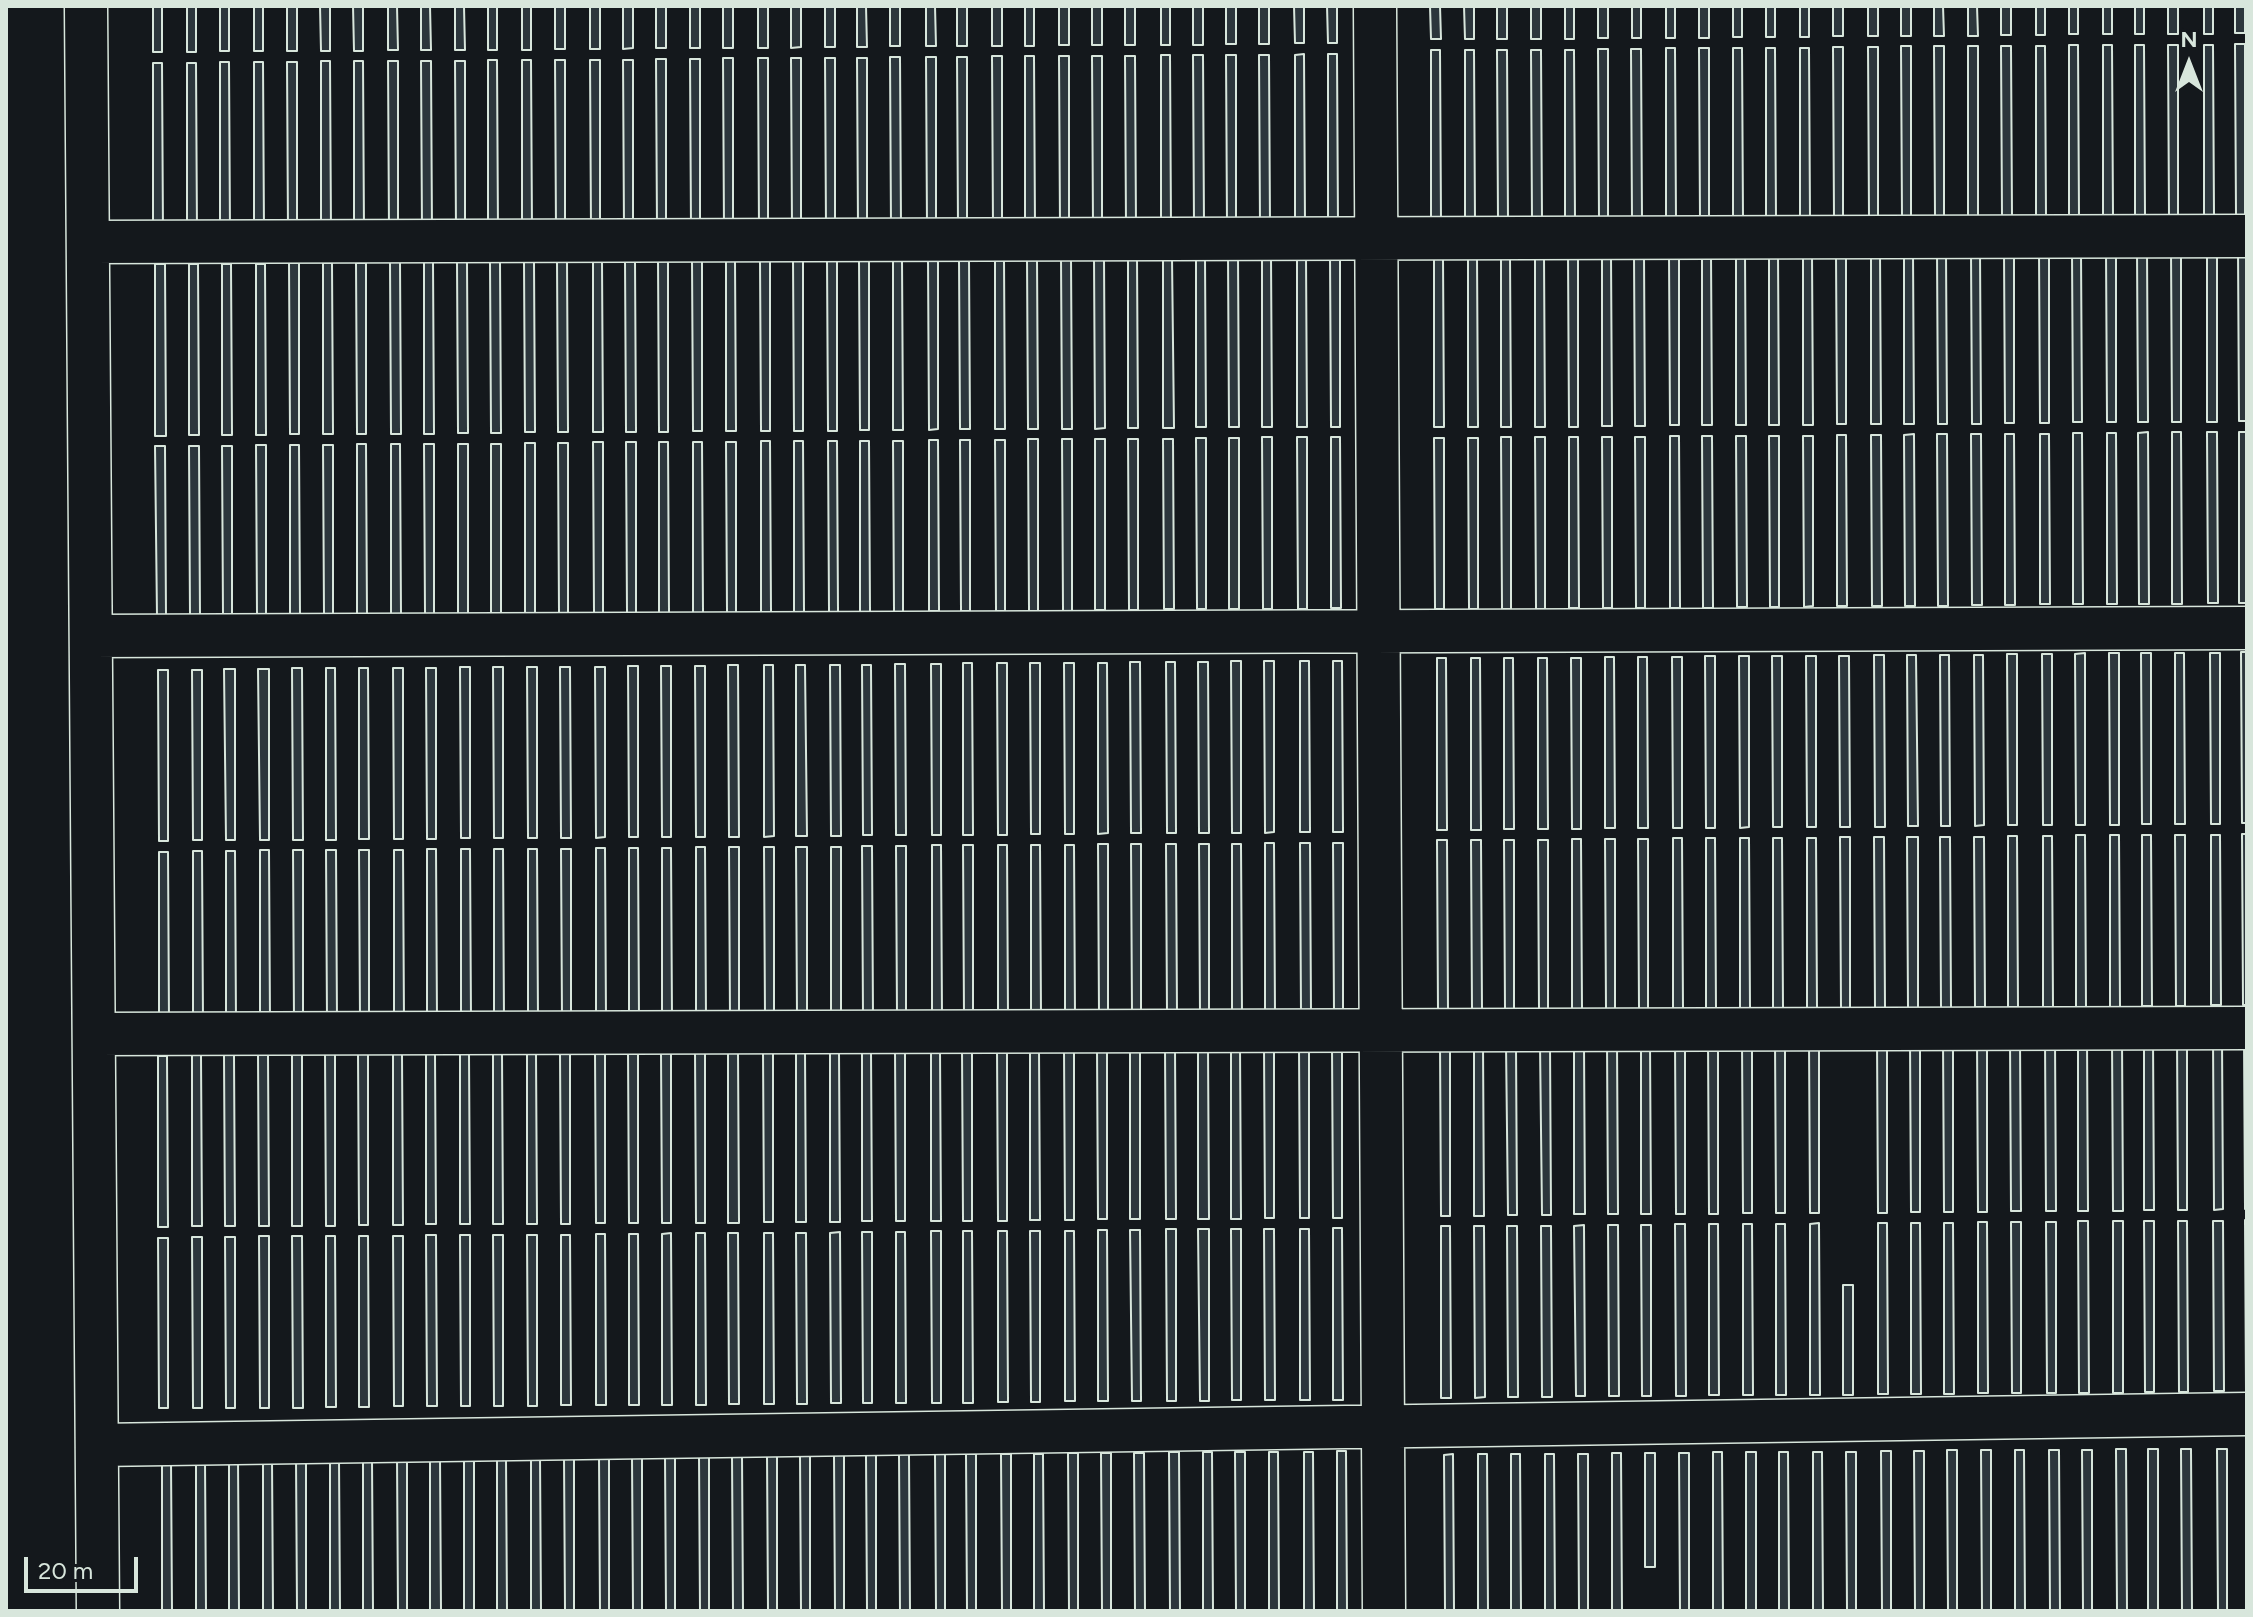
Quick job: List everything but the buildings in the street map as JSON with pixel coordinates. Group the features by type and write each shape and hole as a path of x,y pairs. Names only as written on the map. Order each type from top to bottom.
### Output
{"lane":[{"path":"86,6 98,1611"},
{"path":"1375,6 1384,1611"},
{"path":"89,242 2247,236"},
{"path":"91,636 2247,628"},
{"path":"94,1034 2247,1028"},
{"path":"97,1445 2247,1414"}]}
